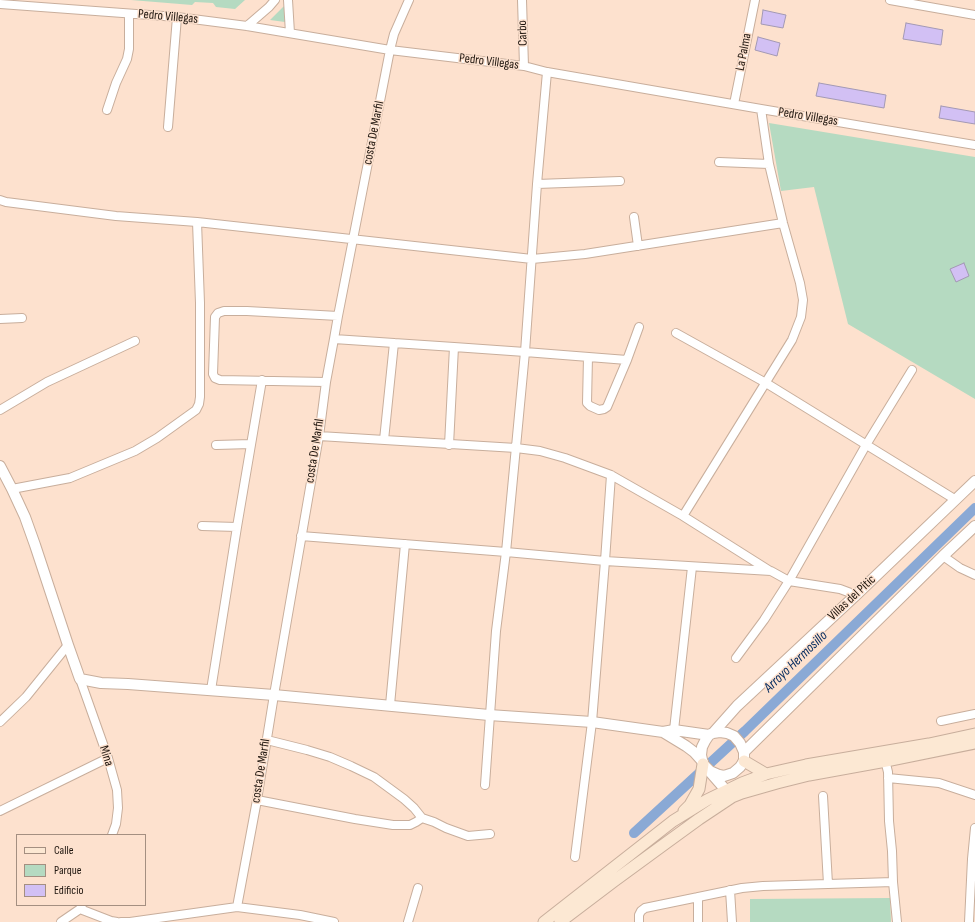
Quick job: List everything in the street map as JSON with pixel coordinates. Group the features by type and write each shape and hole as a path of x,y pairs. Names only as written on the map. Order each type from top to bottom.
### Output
{"main road":[{"path":"544,922 674,821 707,800 736,791 809,775 929,744 975,734"},
{"path":"560,922 736,791 766,774 806,765 975,743"},
{"path":"743,760 766,774"},
{"path":"674,821 690,805 699,790 706,767"}],"street":[{"path":"247,26 276,0"},
{"path":"288,0 290,33"},
{"name":"costa De Marfil","path":"237,907 257,800 338,316 390,50 394,34 409,0"},
{"name":"Carbo","path":"522,0 524,66"},
{"name":"La Palma","path":"734,104 755,0"},
{"path":"890,0 975,15"},
{"name":"Pedro Villegas","path":"0,4 177,17 247,26 390,50 524,66 547,72 975,145"},
{"path":"107,110 116,82 127,59 129,49 129,14"},
{"path":"168,127 177,17"},
{"path":"485,785 496,631 506,552 525,352 547,72"},
{"path":"683,516 792,340 801,317 803,300 800,283 783,223 769,164 761,109"},
{"path":"719,162 769,164"},
{"path":"537,184 620,181"},
{"path":"0,200 116,216 196,222 532,259 585,254 783,223"},
{"path":"634,217 638,246"},
{"path":"12,489 70,478 135,451 157,438 196,410 200,397 200,303 196,222"},
{"path":"326,382 220,380 215,378 213,374 215,317 218,313 224,311 338,316"},
{"path":"0,319 22,318"},
{"path":"588,357 587,403 590,406 600,410 604,409 607,407 639,327"},
{"path":"676,333 766,383 956,500"},
{"path":"334,339 627,360"},
{"path":"0,410 47,382 135,341"},
{"path":"384,440 394,343"},
{"path":"449,445 454,347"},
{"path":"736,658 764,620 789,581 866,445 912,370"},
{"path":"211,690 262,380"},
{"path":"319,436 516,448 540,451 565,458 611,475 683,516 789,581 840,589 856,595"},
{"path":"216,445 251,444"},
{"path":"0,466 25,517 80,680 101,683 274,695 490,715 592,722 669,731 711,734 720,732 727,733 737,739 743,760 742,774 736,791 706,767 694,752 669,731"},
{"path":"575,857 592,722 611,475"},
{"name":"Villas del Pitic","path":"711,734 737,706 975,481"},
{"path":"202,526 237,527"},
{"path":"711,734 705,741 702,748 701,755 706,767 719,775 729,775 733,773 743,760 943,556 975,526"},
{"path":"301,536 605,561 771,571"},
{"path":"390,705 405,544"},
{"path":"943,556 960,568 975,574"},
{"path":"669,731 692,567"},
{"path":"0,722 26,697 68,645"},
{"name":"Mina","path":"80,680 108,758 117,790 118,808 116,824 112,834"},
{"path":"941,721 975,714"},
{"path":"266,740 330,757 374,777 404,799 422,818 468,836 490,834"},
{"path":"884,756 888,772 889,821 897,922"},
{"path":"0,811 108,758"},
{"path":"888,778 938,783 975,795"},
{"path":"823,796 828,884"},
{"path":"257,800 393,825 410,825 422,818"},
{"path":"969,922 975,828"},
{"path":"639,922 639,915 645,908 742,888 893,882"},
{"path":"408,922 418,888"},
{"path":"730,890 732,922"},
{"path":"698,897 698,922"},
{"path":"61,922 81,907 113,922"},
{"path":"122,922 237,907 334,922"}],"green space":[{"path":"131,0 245,0 235,9 216,7 213,3 195,2 192,5"},
{"path":"285,5 285,22 270,20"},
{"path":"769,123 975,157 975,399 848,324 814,187 781,191"},
{"path":"890,898 891,922 750,922 750,899"}],"building":[{"path":"763,10 786,15 783,28 761,24"},
{"path":"906,23 943,30 941,45 903,39"},
{"path":"758,37 780,43 777,56 755,50"},
{"path":"819,83 886,95 884,108 816,96"},
{"path":"941,106 975,112 975,124 939,118"},
{"path":"964,263 969,276 956,282 950,269"}],"waterway":[{"name":"Arroyo Hermosillo","path":"634,833 745,731 975,508"}]}
